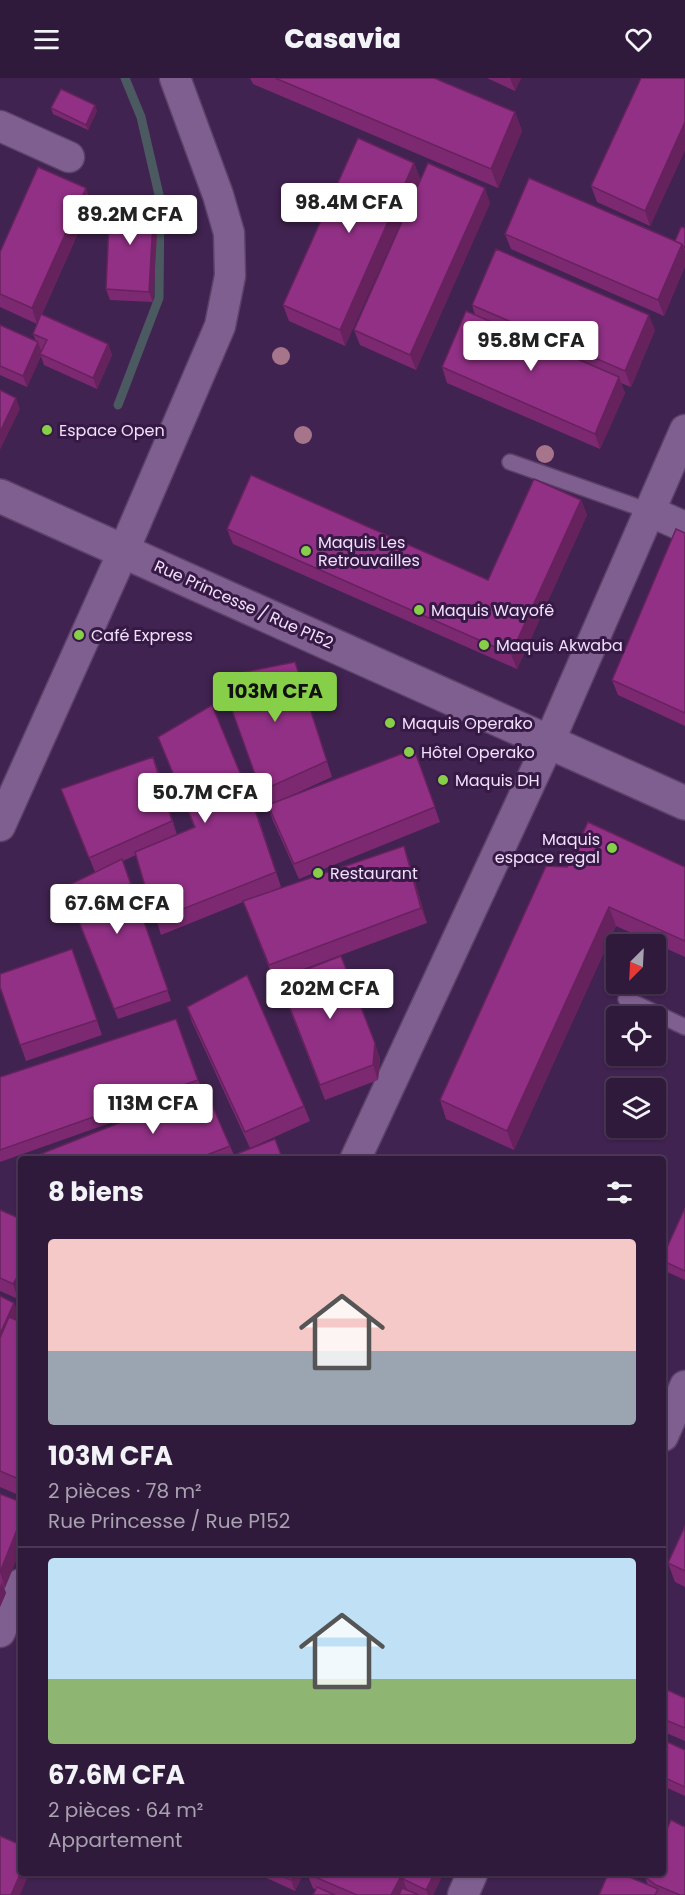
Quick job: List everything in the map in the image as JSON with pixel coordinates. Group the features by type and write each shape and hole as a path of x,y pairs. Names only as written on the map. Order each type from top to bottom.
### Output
{"street":[{"path":"0,826 124,550 220,326 230,276 229,233 218,195 175,78"},
{"path":"0,126 69,157"},
{"path":"357,1156 549,742 685,430"},
{"name":"Rue Princesse / Rue P152","path":"0,496 685,803"},
{"path":"650,511 685,527"},
{"path":"666,1429 685,1386"},
{"path":"0,1632 18,1591"},
{"path":"463,1895 471,1876"}],"lane":[{"path":"510,462 650,511"},
{"path":"626,999 685,1027"}],"building":[{"path":"275,78 434,78 515,112 491,169"},
{"path":"641,78 685,78 685,122 645,211 591,186"},
{"path":"61,89 95,105 86,125 51,108"},
{"path":"358,138 414,163 340,330 283,305"},
{"path":"428,163 485,188 410,355 354,330"},
{"path":"38,167 86,188 32,308 0,294 0,252"},
{"path":"529,178 682,244 658,300 505,234"},
{"path":"110,200 154,203 149,292 106,289"},
{"path":"681,227 685,228 685,248 675,241"},
{"path":"496,249 649,315 625,371 472,305"},
{"path":"466,311 619,377 595,434 442,367"},
{"path":"41,314 108,344 93,378 40,354 47,340 33,334"},
{"path":"0,325 38,342 23,376 0,366"},
{"path":"0,390 16,398 0,432"},
{"path":"251,475 488,580 534,479 581,500 511,654 227,529"},
{"path":"676,529 685,533 685,713 612,680"},
{"path":"295,662 327,761 261,791 220,677"},
{"path":"212,705 253,804 276,872 155,920 135,852 195,827 158,737"},
{"path":"414,749 435,807 294,864 268,805"},
{"path":"153,757 172,821 89,858 61,789"},
{"path":"588,822 685,867 685,941 609,907 507,1131 440,1100 546,866 567,867"},
{"path":"404,846 421,908 269,965 243,901"},
{"path":"122,859 168,990 114,1009 65,887"},
{"path":"72,949 97,1020 20,1045 0,987 0,974"},
{"path":"341,956 375,1043 373,1065 320,1085 279,980"},
{"path":"247,975 304,1106 245,1132 187,1007"},
{"path":"176,1019 198,1080 0,1150 0,1077"},
{"path":"205,1089 230,1146 204,1156 38,1155"},
{"path":"275,1139 281,1156 231,1156"},
{"path":"685,1208 685,1271 666,1262 666,1249"},
{"path":"0,1210 18,1218 18,1276 13,1284 0,1278"},
{"path":"0,1296 14,1303 0,1334"},
{"path":"9,1317 18,1321 18,1479 0,1471 0,1338"},
{"path":"0,1494 18,1501 18,1527 0,1572"},
{"path":"685,1526 685,1571 668,1563"},
{"path":"666,1689 685,1698 685,1728 666,1720"},
{"path":"666,1741 685,1750 685,1787 666,1778"},
{"path":"671,1820 685,1827 685,1895 656,1885 645,1877 666,1876 666,1831"},
{"path":"0,1836 18,1844 19,1876 11,1895 0,1895"},
{"path":"282,1876 294,1876 291,1880"},
{"path":"313,1876 401,1876 391,1895 357,1895"},
{"path":"405,1876 433,1876 426,1890 403,1879"},
{"path":"607,1876 627,1876 658,1889 655,1895 599,1895"},
{"path":"317,1887 335,1895 313,1895"},
{"path":"402,1888 419,1895 399,1895"}],"waterway":[{"path":"118,405 159,298 160,199 141,117 125,78"}],"place":[{"name":"Espace Open","path":"47,430"},
{"name":"Maquis Les Retrouvailles","path":"306,551"},
{"name":"Maquis Wayofê","path":"419,610"},
{"name":"Café Express","path":"79,635"},
{"name":"Maquis Akwaba","path":"484,645"},
{"name":"Maquis Operako","path":"390,723"},
{"name":"Hôtel Operako","path":"409,752"},
{"name":"Maquis DH","path":"443,780"},
{"name":"Maquis espace regal","path":"612,848"},
{"name":"Restaurant","path":"318,873"}]}
